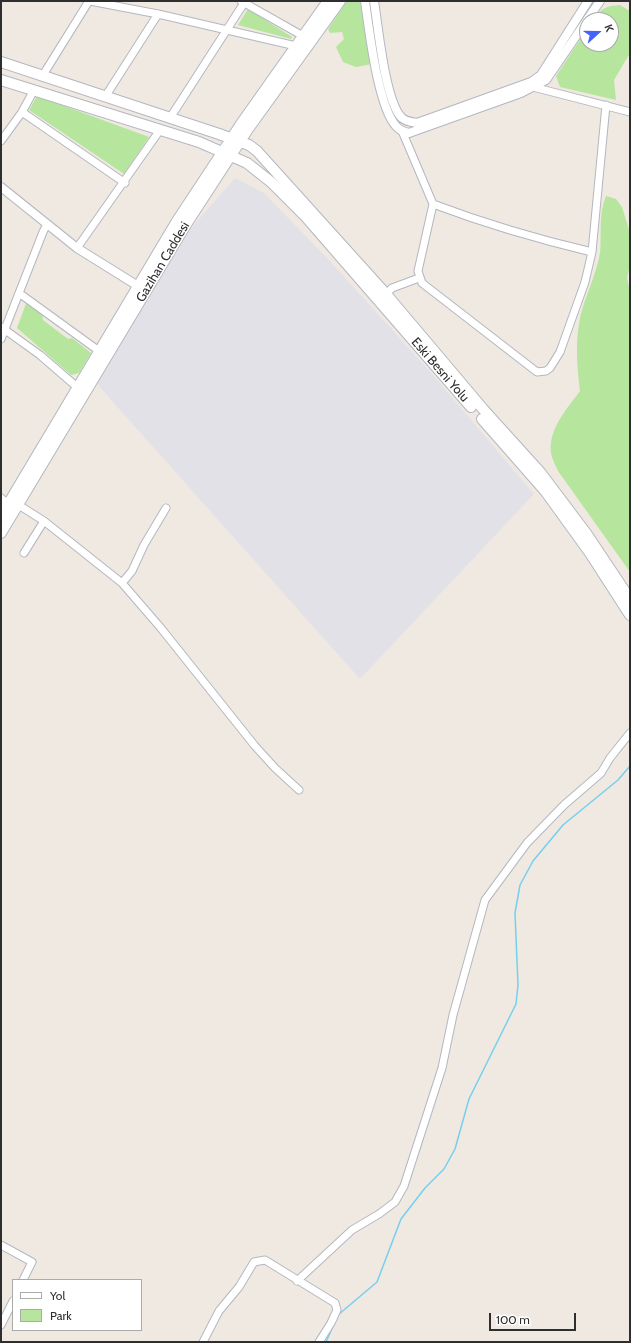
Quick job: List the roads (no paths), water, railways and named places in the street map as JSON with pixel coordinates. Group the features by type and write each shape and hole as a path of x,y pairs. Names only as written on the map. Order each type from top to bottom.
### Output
{"main road":[{"name":"Gazihan Caddesi","path":"1,533 9,502 166,257 235,140 296,46 328,1"},
{"name":"Gazihan Caddesi","path":"235,140 248,129 340,1"},
{"name":"Eski Besni Yolu","path":"1,62 249,145 260,155 386,294 483,410 540,472 590,538 630,599"},
{"path":"34,90 43,75"},
{"name":"Eski Besni Yolu","path":"1,80 160,130 227,153 247,163 271,182 306,217 534,477 586,548 630,615"},
{"path":"248,129 252,142 260,155"},
{"name":"Gazihan Caddesi","path":"1,516 174,227 227,153"}],"street":[{"path":"43,75 90,1 158,14 296,46"},
{"path":"365,1 377,77 385,104 395,126 402,131 415,133 532,85 541,75 588,1"},
{"path":"374,1 390,88 398,112 403,119 409,122 417,122 546,80 600,1"},
{"path":"170,118 227,30 242,2 303,36"},
{"path":"105,97 158,14"},
{"path":"532,85 630,112"},
{"path":"1,142 22,112 34,90"},
{"path":"402,131 433,204 418,271 419,278 422,283 537,372 542,372 550,368 560,352 585,282 592,252 606,105"},
{"path":"22,112 125,183"},
{"path":"77,248 125,183 160,130"},
{"path":"1,187 77,248 138,286"},
{"path":"433,204 484,223 535,239 592,252"},
{"path":"1,339 3,329 43,232 48,224"},
{"path":"386,294 392,288 419,278"},
{"path":"19,292 99,351"},
{"path":"3,329 40,355 77,387"},
{"path":"9,502 44,521 122,583 160,627 255,746 275,768 299,790"},
{"path":"122,583 132,571 144,545 166,508"},
{"path":"24,553 44,521"},
{"path":"297,1281 352,1230 379,1214 395,1202 404,1186 442,1068 453,1015 485,900 527,843 564,805 601,773 610,758 630,733"},
{"path":"1,1245 32,1262 24,1279"},
{"path":"203,1342 219,1311 239,1287 254,1262 265,1260 335,1303 337,1310 319,1342"},
{"path":"1,1325 12,1303"}],"waterway":[{"path":"338,1315 377,1282 401,1219 425,1188 444,1169 455,1149 469,1099 516,1004 518,985 515,913 520,885 533,861 563,825 618,780 630,766"},
{"path":"326,1342 334,1324"}]}
